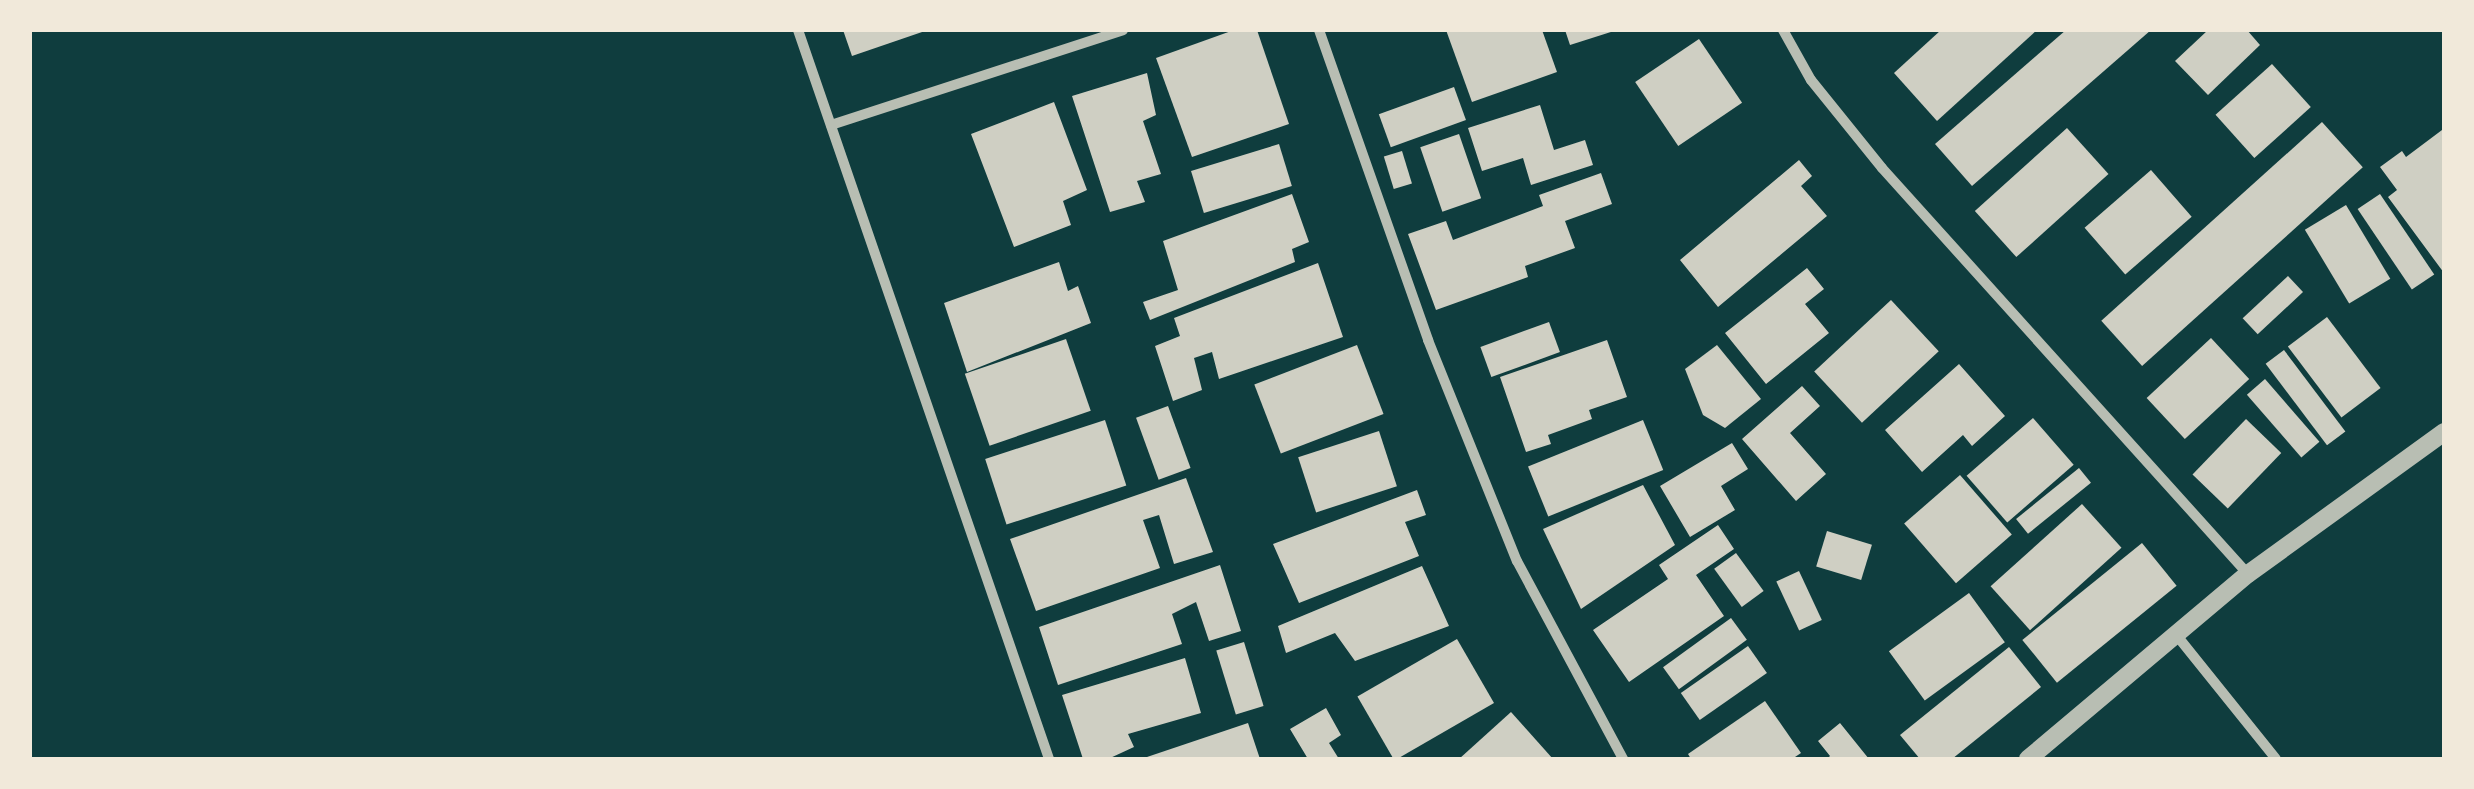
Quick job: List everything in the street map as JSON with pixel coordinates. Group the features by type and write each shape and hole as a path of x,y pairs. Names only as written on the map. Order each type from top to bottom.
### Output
{"street":[{"path":"798,30 1049,759"},
{"path":"832,125 1123,30"},
{"path":"1319,30 1428,340 1517,562 1623,759"},
{"path":"1783,30 1811,80 1882,168 2248,574"},
{"path":"2028,759 2178,637 2248,574 2444,432"},
{"path":"2178,637 2276,759"}],"building":[{"path":"843,30 925,30 925,31 852,56"},
{"path":"1234,30 1257,30 1289,124 1192,157 1156,58"},
{"path":"1446,30 1542,30 1557,72 1472,102"},
{"path":"1565,30 1614,30 1614,31 1570,45"},
{"path":"1941,30 2037,30 1937,121 1894,73"},
{"path":"2066,30 2151,30 1972,186 1935,144"},
{"path":"2208,30 2247,30 2260,45 2208,95 2175,61"},
{"path":"1699,39 1742,103 1678,146 1635,82"},
{"path":"2272,64 2311,107 2254,158 2216,115"},
{"path":"1147,73 1156,115 1143,121 1161,174 1137,181 1145,202 1110,212 1072,96"},
{"path":"1454,87 1466,120 1391,147 1379,114"},
{"path":"1054,102 1087,190 1063,201 1071,225 1014,247 971,134"},
{"path":"1540,105 1554,150 1585,140 1593,165 1531,185 1523,158 1482,171 1468,128"},
{"path":"2322,122 2363,167 2142,366 2101,321"},
{"path":"2067,128 2108,174 2016,257 1975,211"},
{"path":"2442,130 2444,273 2388,197 2397,190 2380,167 2402,151 2406,157"},
{"path":"1459,134 1481,198 1442,212 1420,147"},
{"path":"1279,144 1292,186 1204,213 1191,171"},
{"path":"1402,151 1412,184 1394,189 1384,157"},
{"path":"1799,160 1812,176 1801,186 1827,216 1718,307 1680,260"},
{"path":"2151,170 2192,217 2125,275 2085,228"},
{"path":"1601,173 1612,204 1565,221 1575,248 1525,266 1528,277 1436,310 1408,234 1446,221 1453,240 1543,206 1539,195"},
{"path":"1292,194 1309,242 1292,249 1295,262 1150,320 1143,302 1178,290 1163,241"},
{"path":"2380,194 2434,274 2412,290 2358,209"},
{"path":"2346,205 2390,279 2349,303 2305,230"},
{"path":"1059,262 1068,291 1078,286 1091,323 967,372 944,303"},
{"path":"1318,263 1343,337 1219,379 1212,352 1194,358 1202,390 1173,401 1155,346 1180,336 1174,318"},
{"path":"1807,268 1824,289 1805,304 1829,333 1766,384 1725,333"},
{"path":"2288,276 2303,292 2258,334 2243,318"},
{"path":"1891,300 1939,351 1862,423 1814,372"},
{"path":"2327,317 2381,388 2341,418 2288,346"},
{"path":"1549,322 1560,352 1491,377 1480,347"},
{"path":"2211,338 2249,379 2185,439 2147,398"},
{"path":"1066,339 1091,411 990,446 965,374"},
{"path":"1607,340 1627,397 1589,410 1592,419 1548,435 1551,444 1526,452 1500,377"},
{"path":"1357,345 1384,414 1281,454 1254,384"},
{"path":"1717,345 1761,399 1725,428 1703,415 1685,369"},
{"path":"2284,350 2345,431 2327,445 2266,364"},
{"path":"1959,364 2005,416 1972,446 1963,435 1922,472 1885,430"},
{"path":"2265,379 2319,442 2301,457 2247,395"},
{"path":"1802,386 1820,406 1790,433 1826,474 1796,501 1742,439"},
{"path":"1168,406 1191,468 1159,480 1136,418"},
{"path":"2033,418 2074,465 2007,523 1967,476"},
{"path":"2246,419 2281,453 2228,508 2193,474"},
{"path":"1105,420 1126,486 1006,525 985,459"},
{"path":"1643,420 1663,470 1548,517 1528,466"},
{"path":"1379,431 1397,486 1316,512 1298,457"},
{"path":"1732,443 1748,469 1721,486 1735,510 1690,537 1660,486"},
{"path":"2079,468 2091,483 2028,534 2016,519"},
{"path":"1960,475 2012,535 1956,583 1904,524"},
{"path":"1186,478 1213,552 1174,564 1159,515 1143,520 1160,568 1036,611 1010,539"},
{"path":"1643,485 1675,545 1581,609 1543,529"},
{"path":"1417,490 1426,515 1405,522 1419,556 1299,603 1273,544"},
{"path":"2082,504 2121,548 2030,630 1991,586"},
{"path":"1718,525 1734,549 1696,575 1724,616 1629,682 1593,630 1668,579 1659,565"},
{"path":"1827,531 1872,545 1861,580 1816,566"},
{"path":"2142,543 2177,586 2057,683 2022,640"},
{"path":"1736,553 1764,591 1742,607 1714,569"},
{"path":"1220,565 1241,631 1209,641 1196,602 1172,614 1182,644 1058,685 1039,627"},
{"path":"1422,566 1449,626 1355,661 1335,633 1286,653 1278,626"},
{"path":"1799,571 1822,620 1799,631 1776,582"},
{"path":"1969,593 2005,642 1925,701 1889,651"},
{"path":"1731,618 1747,640 1679,689 1663,667"},
{"path":"1457,639 1494,703 1393,759 1357,696"},
{"path":"1244,642 1264,706 1236,715 1216,650"},
{"path":"1748,646 1767,673 1700,720 1681,693"},
{"path":"2009,647 2041,687 1952,759 1920,759 1900,735"},
{"path":"1185,658 1201,713 1128,734 1134,747 1108,759 1083,759 1062,695"},
{"path":"1765,701 1801,753 1792,759 1691,759 1688,754"},
{"path":"1326,708 1341,735 1329,743 1339,759 1308,759 1290,729"},
{"path":"1511,712 1553,759 1459,759"},
{"path":"1248,723 1260,759 1144,759 1144,758"},
{"path":"1840,723 1869,759 1827,759 1830,756 1818,741"}]}
